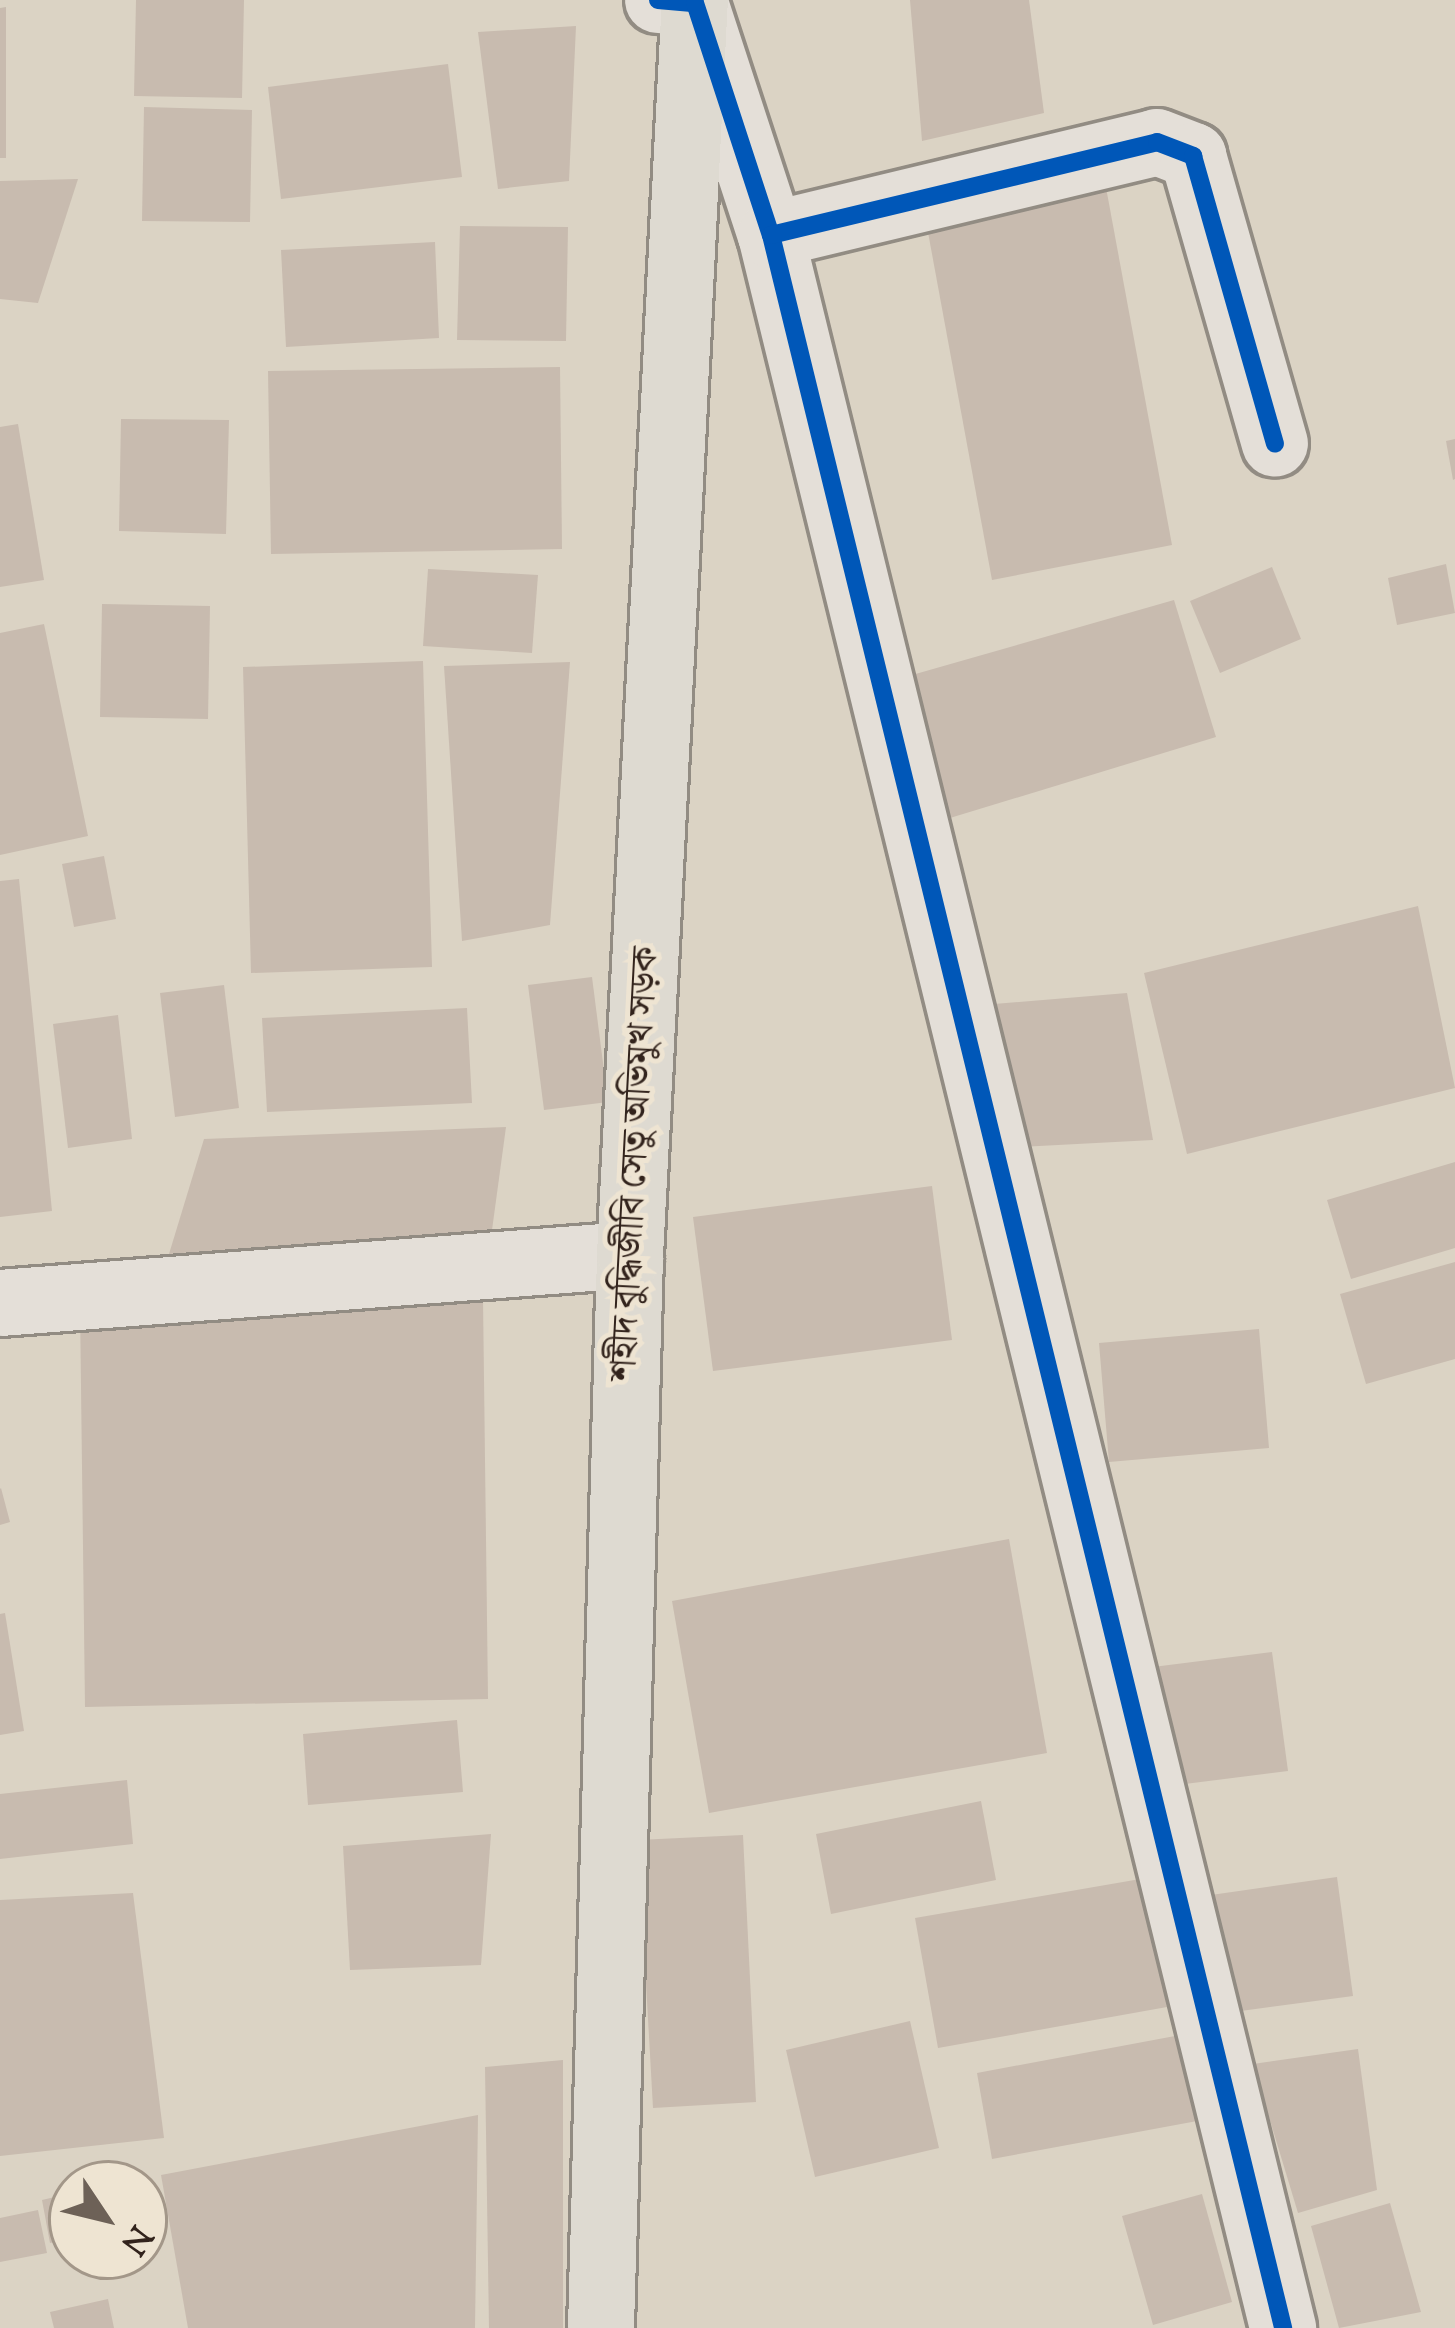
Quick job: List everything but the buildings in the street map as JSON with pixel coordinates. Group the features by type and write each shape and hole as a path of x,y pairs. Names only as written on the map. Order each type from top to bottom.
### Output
{"main road":[{"name":"শহীদ বুদ্ধিজীবি সেতু অভিমুখ সড়ক","path":"602,2328 631,1255 683,1"}],"street":[{"path":"683,1 772,235 1154,1863 1283,2328"},
{"path":"772,235 1157,142 1193,156 1275,444"},
{"path":"0,1303 631,1255"}],"cycle path":[{"path":"658,0 695,3 771,235 1283,2328"},
{"path":"771,235 1157,142 1193,156 1275,444"}]}
